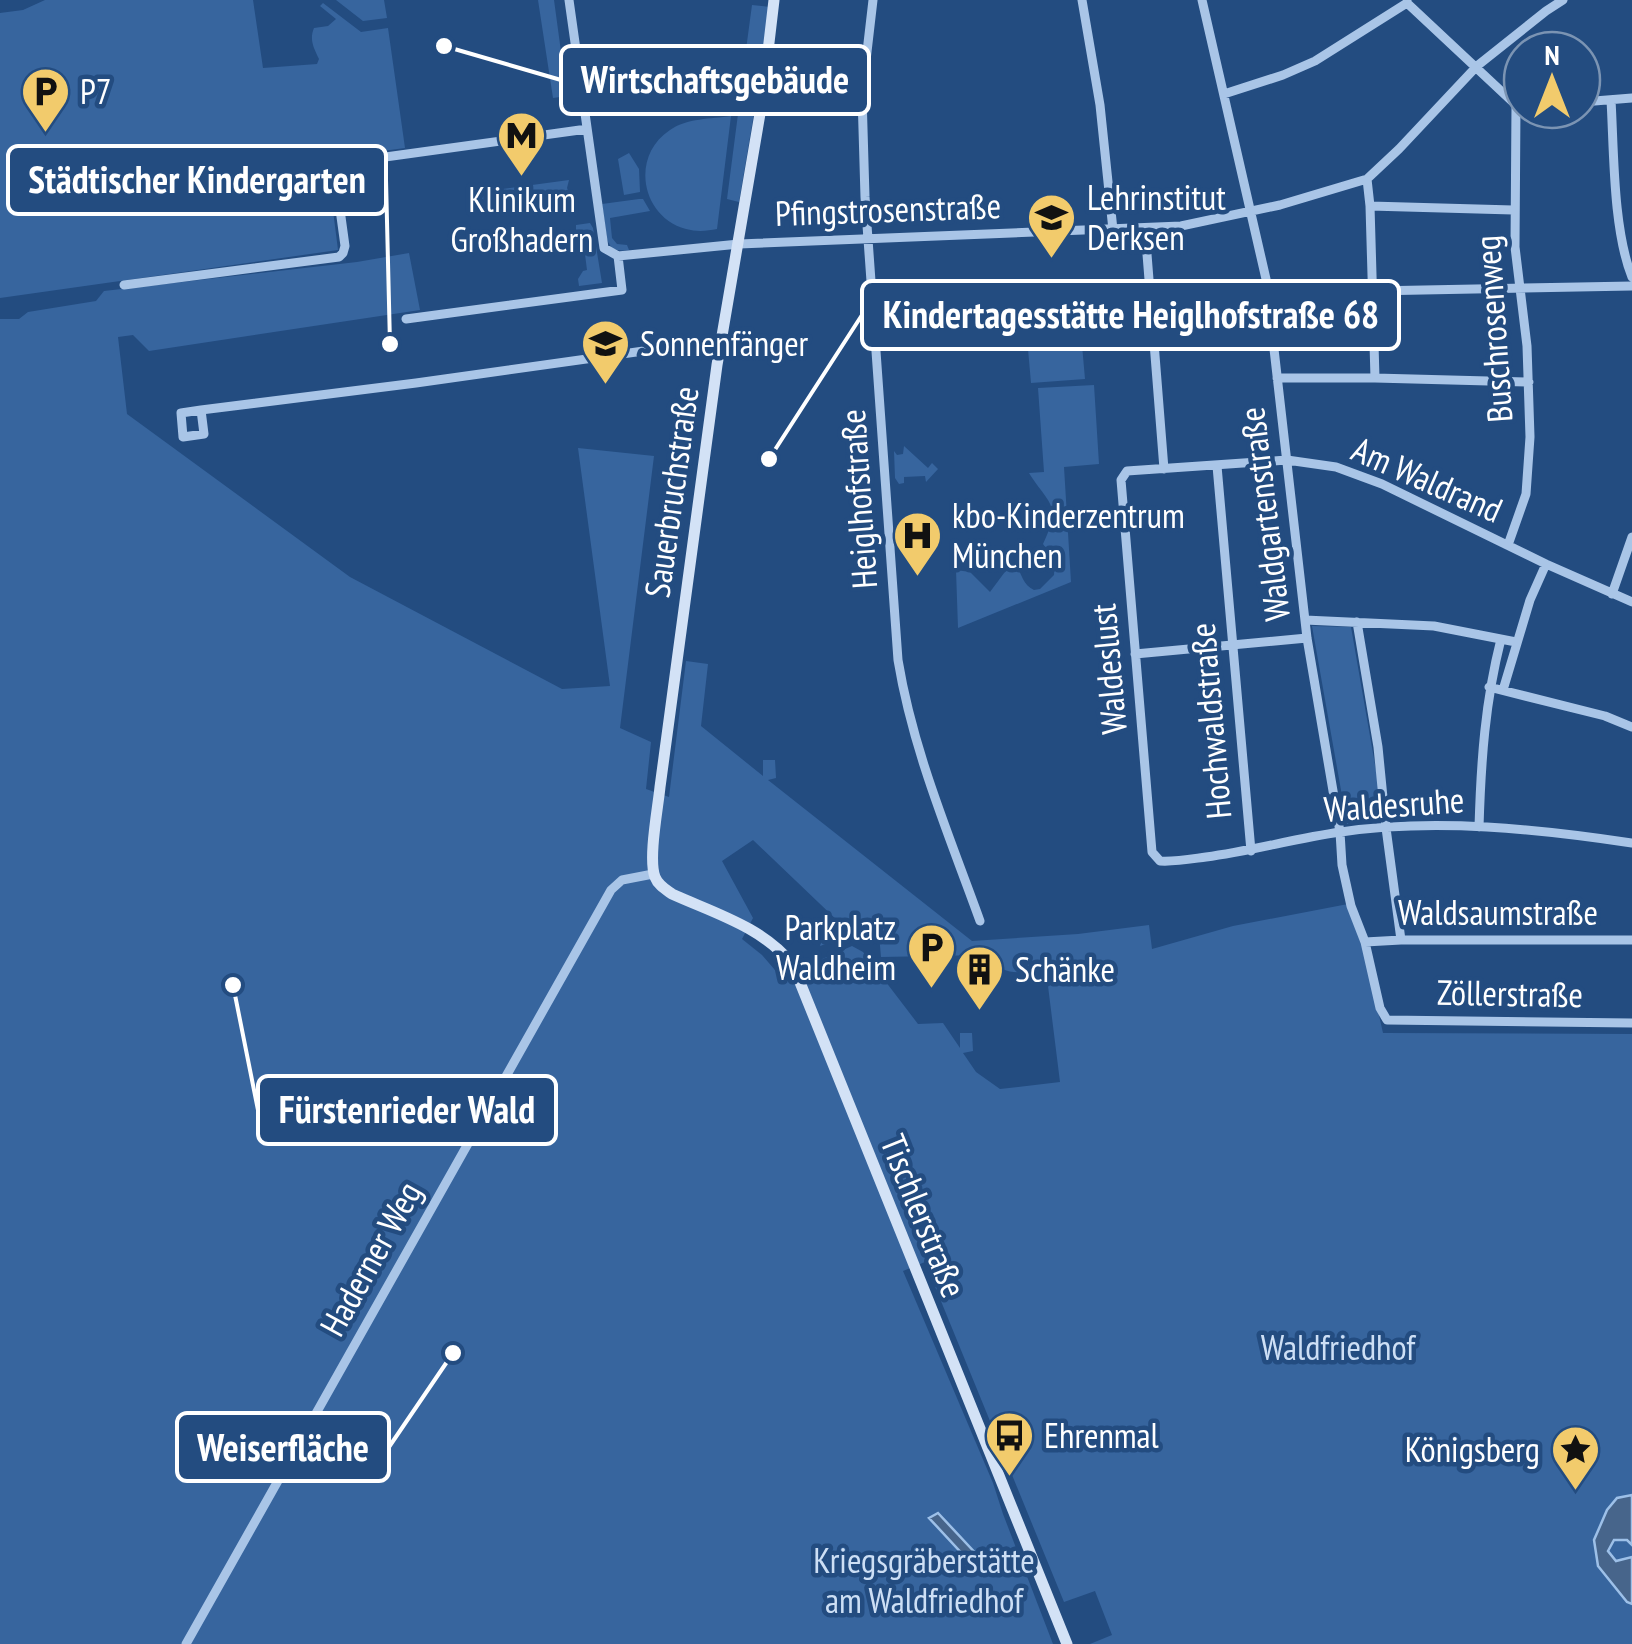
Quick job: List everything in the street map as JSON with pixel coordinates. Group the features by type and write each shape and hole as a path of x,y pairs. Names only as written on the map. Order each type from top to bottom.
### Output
{"street":[{"path":"406,319 622,290 618,256 604,248 569,0"},
{"name":"Sauerbruchstraße","path":"654,874 652,858 665,750 774,0"},
{"name":"Heiglhofstraße","path":"873,0 862,95 868,239 903,690 920,756 980,922"},
{"path":"1082,0 1100,105 1113,230"},
{"name":"Waldgartenstraße","path":"1202,0 1266,279 1307,638 1340,832 1342,865 1386,1020"},
{"name":"Pfingstrosenstraße","path":"618,256 739,244 1197,225 1318,195 1367,179 1477,66 1563,0"},
{"path":"1224,94 1315,61 1407,2 1502,90"},
{"path":"1602,101 1632,98"},
{"path":"1611,100 1618,206 1632,277"},
{"path":"124,285 340,257 344,246 335,173 342,163 586,129"},
{"name":"Buschrosenweg","path":"1508,545 1527,483 1530,382 1514,210 1518,130"},
{"path":"1367,179 1375,378"},
{"path":"1370,206 1514,210"},
{"path":"1145,228 1164,469"},
{"path":"1372,292 1632,286"},
{"path":"201,410 722,340"},
{"path":"1277,378 1530,382"},
{"name":"Am Waldrand","path":"1127,471 1287,460 1336,467 1382,484 1632,602"},
{"name":"Hochwaldstraße","path":"1218,466 1250,851"},
{"name":"Waldeslust","path":"1127,471 1121,480 1135,654 1152,852 1160,861"},
{"path":"1612,594 1632,537"},
{"path":"1503,690 1530,600 1546,564"},
{"path":"1306,620 1434,626 1516,642"},
{"path":"1357,622 1378,748 1401,940"},
{"path":"1135,654 1307,638"},
{"path":"1479,827 1489,687 1502,639"},
{"path":"1489,687 1594,713 1632,727"},
{"name":"Waldesruhe","path":"1160,861 1250,851 1340,832 1386,828 1479,827 1632,843"},
{"name":"Haderner Weg","path":"186,1644 611,890 622,880 654,874"},
{"name":"Tischlerstraße","path":"654,874 662,888 672,894 756,931 793,964 1067,1644"},
{"name":"Waldsaumstraße","path":"1365,942 1631,938"},
{"name":"Zöllerstraße","path":"1386,1020 1632,1023"}],"green space":[{"path":"45,0 253,0 263,68 317,64 314,28 328,26 336,19 320,6 323,3 361,32 388,28 405,148 338,157 328,171 338,250 0,298 0,13 23,10"},
{"path":"336,0 384,0 387,18 363,21"},
{"path":"538,0 554,0 567,96 553,98"},
{"path":"752,5 770,7 755,108 738,109"},
{"path":"754,113 739,202 727,199 738,114"},
{"path":"731,116 717,229 694,231 671,222 659,212 646,185 649,155 657,141 677,126"},
{"path":"629,153 639,169 640,192 624,195 618,159"},
{"path":"569,180 570,194 489,205 482,198 487,191"},
{"path":"643,199 650,211 610,218 612,238 629,250 615,249 607,239 602,204"},
{"path":"590,223 602,283 579,286 578,279 587,270 582,231 576,231 576,225"},
{"path":"409,253 420,310 149,351 133,335 118,337 127,414 350,577 562,689 610,686 578,448 654,456 620,728 651,742 646,789 669,797 686,661 708,664 701,726 763,776 763,760 775,760 776,778 768,780 972,941 1149,925 1152,949 1233,926 1348,904 1363,944 1383,1033 1632,1034 1632,1644 1090,1644 1112,1635 1095,1591 1064,1602 925,1262 903,1271 993,1483 1053,1644 0,1644 0,319 19,319 28,312 96,301 104,291","holes":["753,840 841,924 824,932 820,946 871,933 879,934 881,957 984,955 1012,972 1046,970 1060,1082 1000,1089 976,1072 963,1053 973,1051 972,1033 960,1033 960,1048 943,1023 918,1024 863,952 852,946 781,977 742,939 753,918 722,861"]},
{"path":"1082,345 1085,379 1031,383 1028,349"},
{"path":"1094,385 1099,464 1064,467 1071,582 958,628 956,570 970,572 990,592 1013,561 1034,590 1054,575 1052,563 1042,554 1048,551 1043,544 1052,520 1051,505 1029,473 1044,472 1038,388"},
{"path":"904,446 928,468 932,463 938,469 926,482 925,476 904,477 904,483 899,484 895,478 894,451 903,454"},
{"path":"1312,626 1351,627 1382,821 1347,824"}],"shaded area":[{"path":"1632,1495 1632,1545 1627,1540 1614,1540 1608,1551 1616,1561 1632,1557 1632,1604 1598,1566 1594,1540 1607,1510 1617,1498"},
{"path":"938,1513 980,1558 981,1574 929,1518"}],"place":[{"name":"Wirtschaftsgebäude","path":"444,46"},
{"name":"P7","path":"45,134"},
{"name":"Klinikum Großhadern","path":"522,178"},
{"name":"Lehrinstitut Derksen","path":"1052,260"},
{"name":"Städtischer Kindergarten","path":"390,344"},
{"name":"Sonnenfänger","path":"605,386"},
{"name":"Kindertagesstätte Heiglhofstraße 68","path":"769,459"},
{"name":"kbo-Kinderzentrum München","path":"917,578"},
{"name":"Fürstenrieder Wald","path":"233,985"},
{"name":"Parkplatz Waldheim","path":"931,990"},
{"name":"Schänke","path":"980,1012"},
{"name":"Weiserfläche","path":"453,1353"},
{"name":"Ehrenmal","path":"1009,1478"},
{"name":"Königsberg","path":"1575,1492"}],"park label":[{"name":"Waldfriedhof","path":"1338,1348"},
{"name":"Kriegsgräberstätte am Waldfriedhof","path":"924,1581"}]}
